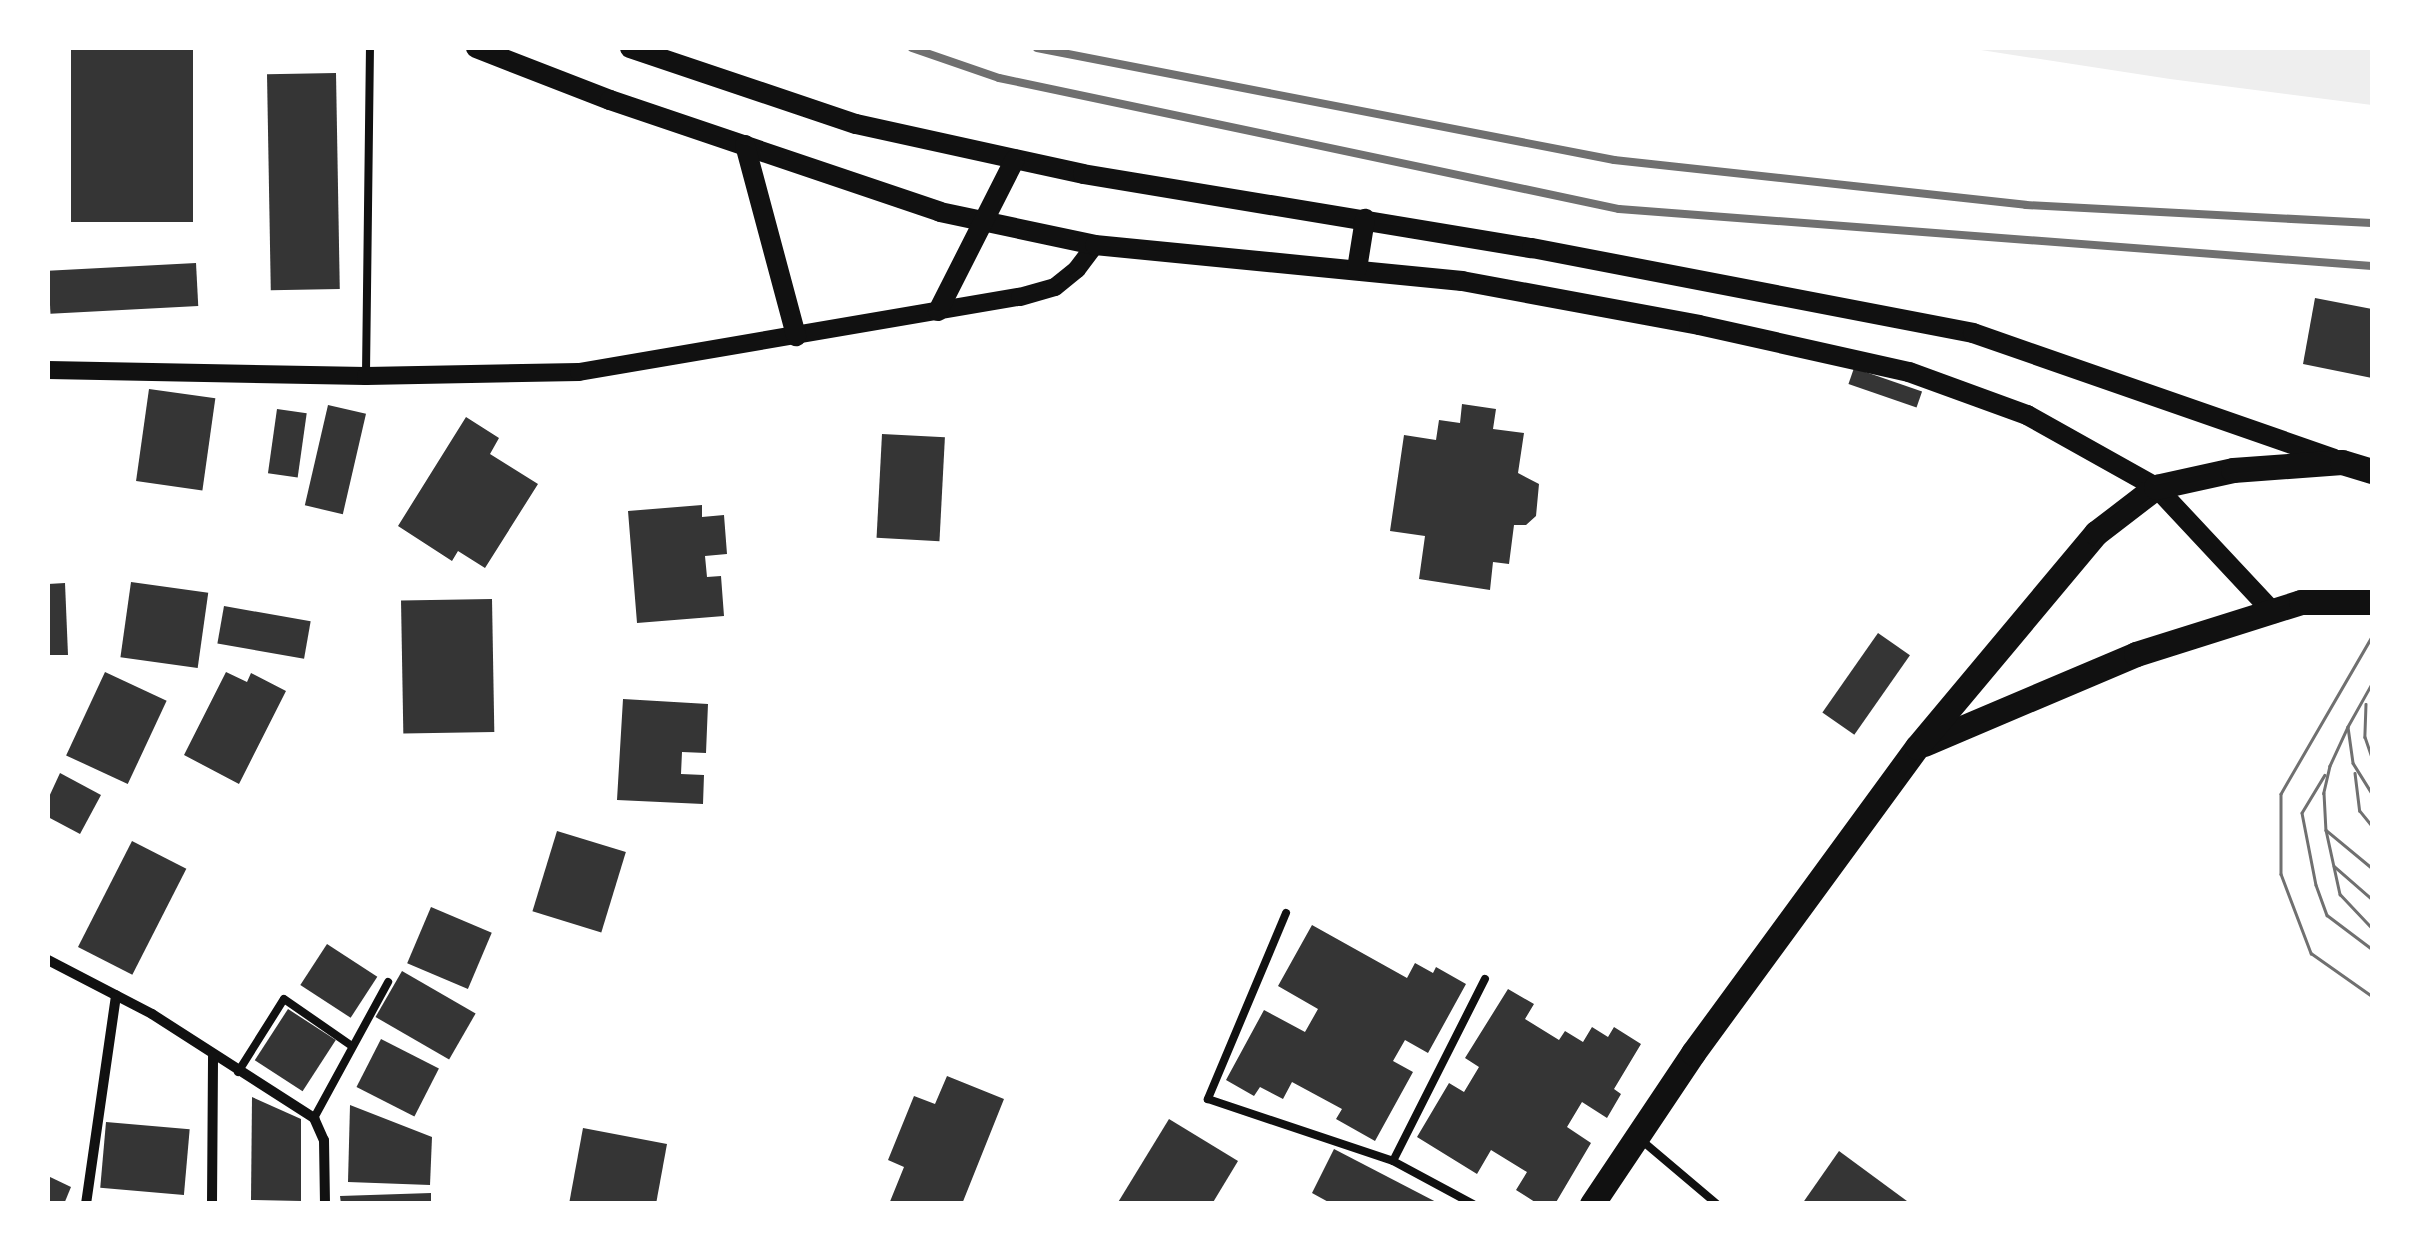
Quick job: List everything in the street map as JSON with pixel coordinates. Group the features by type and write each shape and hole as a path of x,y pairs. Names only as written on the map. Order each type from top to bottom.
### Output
{"main road":[{"path":"476,48 610,100 940,212 984,222 1095,245 1462,281 1699,325 1909,372 2027,415 2156,487 2274,613"},
{"path":"630,48 856,124 1016,160 1726,283 1973,333 2372,471"},
{"path":"746,145 796,336"},
{"path":"938,311 1016,160"},
{"path":"1356,269 1365,219"},
{"path":"1592,1204 1917,747 2096,533 2156,487 2234,470 2342,462"},
{"path":"1917,747 2136,654 2301,602 2372,602"}],"street":[{"path":"48,370 366,376 579,372 938,311 1055,287 1078,268 1095,245"},
{"path":"48,960 116,995 314,1118 324,1140 325,1204"},
{"path":"86,1204 116,995"},
{"path":"212,1204 214,1055"}],"lane":[{"path":"366,376 370,48"},
{"path":"1286,913 1208,1100 1393,1160 1473,1204"},
{"path":"1393,1160 1485,979"},
{"path":"314,1118 388,982"},
{"path":"238,1072 284,998 352,1046"},
{"path":"1637,1136 1716,1204"}],"shaded area":[{"path":"1968,48 2372,48 2372,105 2170,79"}],"building":[{"path":"71,48 193,48 193,222 71,222"},
{"path":"336,73 340,289 271,290 267,74"},
{"path":"196,263 198,306 50,314 48,271"},
{"path":"2315,298 2372,309 2372,378 2303,364"},
{"path":"1854,368 1922,391 1917,408 1848,384"},
{"path":"149,389 215,398 202,490 136,481"},
{"path":"1462,404 1496,409 1493,429 1524,433 1518,473 1539,484 1536,516 1526,525 1514,525 1509,564 1493,562 1490,590 1419,579 1425,536 1390,531 1404,435 1436,440 1439,420 1460,423"},
{"path":"328,405 366,414 343,514 305,505"},
{"path":"277,409 307,413 298,478 268,473"},
{"path":"466,417 499,438 490,454 538,484 485,568 458,551 452,561 398,526"},
{"path":"882,434 945,437 939,541 877,538"},
{"path":"702,505 702,517 724,515 727,554 705,556 707,577 721,576 724,616 637,623 628,511"},
{"path":"131,582 208,593 198,668 120,657"},
{"path":"65,583 68,655 48,655 48,584"},
{"path":"492,599 494,732 403,734 401,601"},
{"path":"224,606 311,621 304,659 217,643"},
{"path":"1878,633 1910,655 1854,735 1822,712"},
{"path":"105,672 167,701 128,784 66,755"},
{"path":"226,672 247,682 251,673 286,691 239,784 184,755"},
{"path":"623,699 708,704 706,753 682,752 681,774 704,775 703,804 617,800"},
{"path":"60,773 101,795 80,834 48,817 48,799"},
{"path":"557,831 626,852 601,932 532,911"},
{"path":"132,841 186,869 132,975 78,947"},
{"path":"431,907 492,933 468,989 407,963"},
{"path":"1312,925 1407,978 1415,963 1433,973 1436,967 1466,984 1428,1053 1405,1040 1393,1061 1413,1072 1375,1141 1336,1119 1342,1109 1292,1082 1283,1099 1260,1087 1254,1096 1226,1080 1264,1010 1305,1032 1318,1009 1278,986"},
{"path":"327,944 377,977 351,1018 300,985"},
{"path":"402,971 476,1013 449,1059 375,1017"},
{"path":"1508,989 1534,1004 1525,1019 1559,1040 1565,1031 1583,1042 1592,1027 1608,1037 1614,1027 1641,1044 1614,1089 1621,1094 1607,1118 1582,1102 1567,1127 1591,1143 1555,1204 1538,1204 1516,1190 1527,1172 1491,1150 1477,1174 1417,1137 1449,1083 1464,1092 1479,1067 1465,1058"},
{"path":"288,1009 336,1040 303,1091 255,1060"},
{"path":"381,1039 439,1069 414,1117 356,1087"},
{"path":"947,1076 1004,1099 962,1204 889,1204 904,1167 888,1160 914,1096 935,1104"},
{"path":"252,1097 301,1119 301,1201 251,1200"},
{"path":"350,1105 432,1137 430,1185 348,1182"},
{"path":"1169,1119 1238,1161 1212,1204 1117,1204"},
{"path":"106,1122 190,1129 184,1195 100,1188"},
{"path":"583,1128 667,1144 656,1204 569,1204"},
{"path":"1334,1149 1440,1204 1332,1204 1312,1193"},
{"path":"1839,1151 1911,1204 1802,1204"},
{"path":"48,1176 71,1187 64,1204 48,1204"},
{"path":"431,1193 431,1204 341,1204 340,1196"}],"tram line":[{"path":"2372,637 2281,794 2281,874 2311,953 2372,996"},
{"path":"2372,684 2348,727 2353,763 2372,794"},
{"path":"2366,704 2365,737 2372,757"},
{"path":"2348,727 2330,766 2324,793 2326,830 2340,894 2372,928"},
{"path":"2355,773 2360,811 2372,826"},
{"path":"2325,775 2302,813 2316,885 2327,915 2372,949"},
{"path":"2326,830 2372,868"},
{"path":"2334,866 2372,899"}],"railway":[{"path":"912,48 999,78 1619,209 2372,266"},
{"path":"1037,48 1614,160 2026,205 2372,223"}]}
